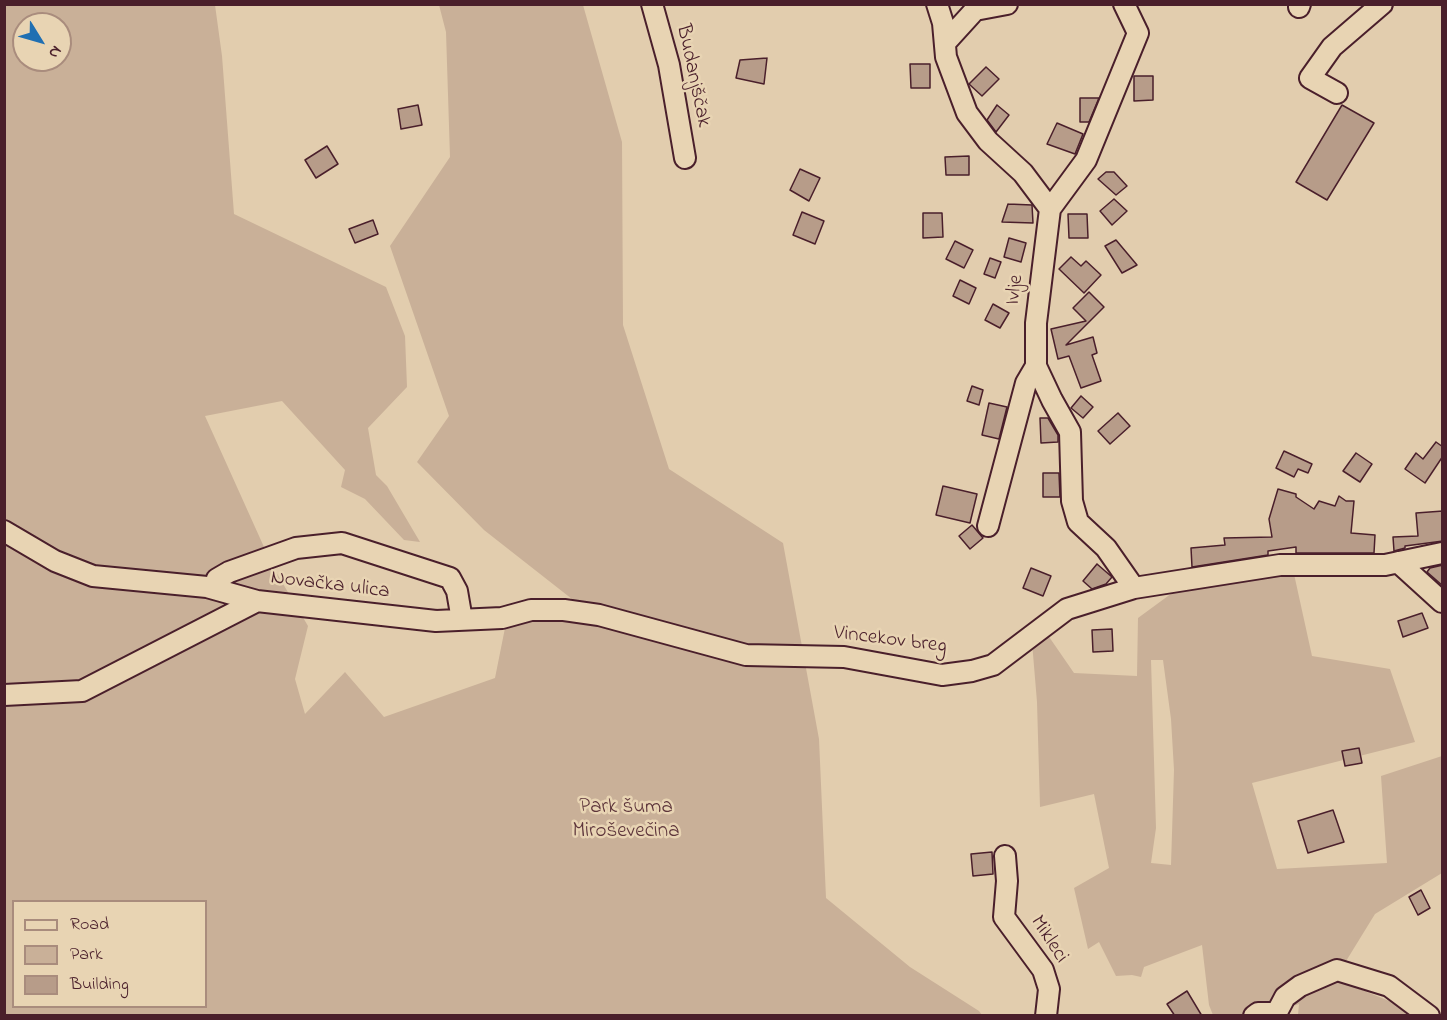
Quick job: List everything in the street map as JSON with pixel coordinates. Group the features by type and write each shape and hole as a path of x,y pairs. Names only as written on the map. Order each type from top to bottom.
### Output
{"street":[{"name":"Budanjščak","path":"652,4 669,65 685,158"},
{"path":"937,4 943,23 946,57 967,113 988,141 1023,173 1050,209 1086,160 1138,33 1124,4"},
{"path":"945,43 975,10 1007,4"},
{"path":"1337,93 1310,78 1332,47 1382,4"},
{"name":"Ivlje","path":"1050,209 1036,323 1036,366 1070,432 1072,501 1078,522 1106,548 1134,588"},
{"path":"988,526 1026,383 1036,366"},
{"path":"4,531 55,561 93,576 207,587 257,601"},
{"path":"216,590 217,579 229,572 296,548 342,543 450,578 457,591 462,620"},
{"name":"Vincekov breg","path":"599,615 746,655 844,657 942,675 972,671 993,665 1066,609 1134,588 1280,565 1384,565 1443,553"},
{"path":"1398,562 1443,602"},
{"name":"Novačka ulica","path":"4,695 82,691 257,601 424,620 501,618 531,610 564,610 599,615"},
{"name":"Mikleci","path":"1005,856 1007,880 1004,917 1043,970 1049,989 1046,1016"},
{"path":"1254,1016 1258,1013 1276,1014 1285,997 1300,986 1337,970 1389,986 1429,1016"}],"green space":[{"name":"Park šuma Miroševečina","path":"5,5 215,5 222,56 234,214 386,287 405,336 407,387 368,428 376,475 387,486 420,542 404,540 365,499 341,487 345,470 282,401 205,416 273,567 308,626 295,679 305,714 345,672 384,717 495,678 506,623 586,610 484,530 417,462 449,416 390,246 450,157 446,32 439,5 583,5 622,142 623,325 669,469 783,543 819,739 826,898 910,967 982,1015 5,1016"},
{"path":"1294,574 1312,656 1390,669 1415,742 1252,783 1277,869 1387,863 1381,776 1442,756 1442,873 1375,914 1335,979 1399,1005 1414,1015 1298,1015 1299,1004 1267,1015 1213,1015 1209,1005 1202,945 1144,967 1141,977 1116,976 1099,942 1088,949 1074,888 1109,868 1094,794 1040,807 1037,702 1032,642 1045,631 1074,673 1137,676 1138,618 1183,585","holes":["1151,660 1163,660 1171,719 1174,770 1171,865 1151,863 1156,828"]}],"building":[{"path":"767,58 764,84 736,78 740,60"},
{"path":"910,64 930,64 930,88 911,88"},
{"path":"986,67 999,79 982,96 969,84"},
{"path":"1134,76 1153,76 1153,100 1134,101"},
{"path":"1080,98 1099,98 1089,122 1080,122"},
{"path":"418,105 422,125 401,129 398,109"},
{"path":"997,105 1009,115 996,132 987,120"},
{"path":"1342,105 1374,123 1327,200 1296,182"},
{"path":"1057,123 1083,134 1075,154 1047,144"},
{"path":"327,146 338,164 316,178 305,160"},
{"path":"969,156 969,175 946,175 945,157"},
{"path":"800,169 820,178 809,201 790,190"},
{"path":"1106,172 1114,172 1127,186 1116,195 1098,179"},
{"path":"1114,199 1127,211 1112,225 1100,211"},
{"path":"1008,204 1032,205 1033,223 1002,222"},
{"path":"802,212 824,221 815,244 793,235"},
{"path":"923,213 942,213 943,237 923,238"},
{"path":"1068,214 1087,214 1088,238 1069,238"},
{"path":"373,220 378,234 355,243 349,229"},
{"path":"1009,238 1026,243 1021,262 1004,257"},
{"path":"1116,240 1137,265 1122,273 1105,246"},
{"path":"955,241 973,250 964,268 946,259"},
{"path":"1071,257 1081,266 1086,261 1101,275 1084,293 1059,269"},
{"path":"990,258 1001,262 995,278 984,274"},
{"path":"960,280 976,288 969,304 953,296"},
{"path":"1089,292 1104,307 1066,345 1093,337 1097,353 1092,355 1101,381 1081,388 1069,356 1058,359 1051,329 1086,321 1073,308"},
{"path":"993,304 1009,313 1000,328 985,320"},
{"path":"972,386 983,390 979,405 967,401"},
{"path":"1081,396 1093,407 1083,418 1071,408"},
{"path":"989,403 1007,407 999,439 982,435"},
{"path":"1118,413 1130,426 1110,444 1098,431"},
{"path":"1040,418 1048,418 1058,435 1058,442 1041,443"},
{"path":"1436,442 1443,447 1443,456 1425,483 1405,469 1416,453 1423,459"},
{"path":"1284,451 1312,464 1308,473 1298,469 1294,477 1276,468"},
{"path":"1356,453 1372,464 1360,482 1343,471"},
{"path":"1043,473 1059,473 1060,497 1043,497"},
{"path":"943,486 977,494 970,523 936,515"},
{"path":"1278,489 1296,494 1296,497 1314,509 1319,501 1335,506 1339,496 1346,501 1354,501 1351,533 1375,535 1374,553 1296,553 1296,547 1268,551 1268,555 1192,567 1191,548 1225,545 1224,538 1272,537 1269,519"},
{"path":"1443,511 1443,541 1405,546 1405,548 1394,551 1393,537 1418,536 1416,513"},
{"path":"972,525 983,538 970,549 959,536"},
{"path":"1097,564 1112,577 1106,584 1092,589 1083,581"},
{"path":"1443,565 1443,586 1427,572 1430,568"},
{"path":"1031,568 1051,576 1043,596 1023,588"},
{"path":"1422,613 1428,628 1403,637 1398,621"},
{"path":"1112,629 1113,651 1093,652 1092,630"},
{"path":"1359,748 1362,763 1345,766 1342,751"},
{"path":"1333,810 1344,842 1308,853 1298,821"},
{"path":"992,852 993,874 973,876 971,854"},
{"path":"1421,890 1430,908 1418,915 1409,897"},
{"path":"1187,991 1202,1016 1175,1016 1167,1004"}]}
